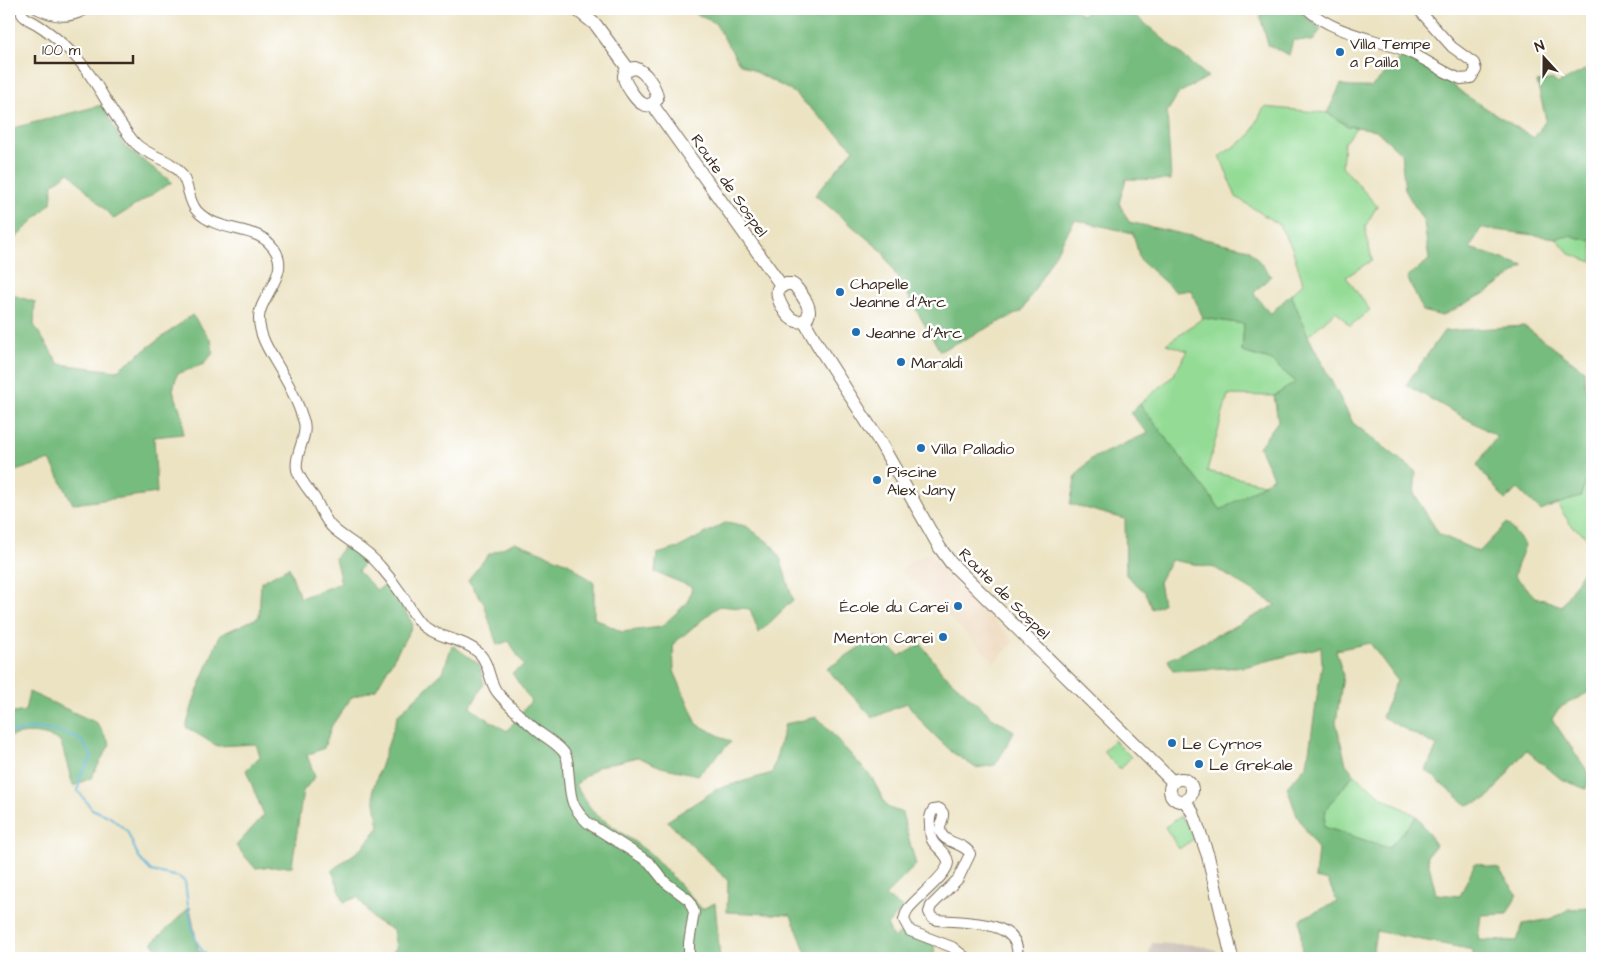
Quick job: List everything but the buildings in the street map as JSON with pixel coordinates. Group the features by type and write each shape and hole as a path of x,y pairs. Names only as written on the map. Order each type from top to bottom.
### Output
{"main road":[{"path":"576,9 596,25 629,70 635,68 641,70 656,90 657,99 652,104"},
{"name":"Route de Sospel","path":"629,70 624,75 624,82 640,103 652,104 781,285 792,284 800,292 809,307 808,317 804,320 819,347 885,451 940,548 951,563 1173,782 1180,779 1190,782 1192,793 1185,801 1193,813 1208,856 1225,932"},
{"path":"781,285 776,294 779,302 791,319 796,321 804,320"},
{"path":"1225,932 1222,942 1225,958"},
{"path":"1225,932 1229,941 1232,958"}],"street":[{"path":"22,9 23,16 39,25 56,39 87,71 123,127 137,144 180,171 187,186 190,199 197,211 226,228 248,233 268,241 273,247 279,267 273,286 261,307 259,318 265,344 290,388 304,424 304,435 296,467 299,476 317,501 326,521 334,529 366,551 377,562 419,620 432,631 470,647 479,654 488,666 496,691 538,731 563,751 567,758 570,796 581,817 649,862 665,882 690,900 694,912 689,943 689,958"},
{"path":"38,9 57,16 69,16 86,9"},
{"path":"1307,9 1314,16 1327,23 1405,50 1461,79 1471,78 1476,70 1474,63 1452,47 1418,9"},
{"path":"966,958 952,947 910,930 904,920 907,910 943,874 947,867 948,862 945,855 932,841 930,834 930,814 933,810 937,809 943,813 940,829 942,835 946,839 964,846 970,854 958,879 931,906 929,912 932,918 980,923 1004,931 1016,941 1017,958"}],"shaded area":[{"name":"École du Careï","path":"931,552 943,572 1014,641 995,662 901,571 913,560"},
{"path":"1152,943 1199,945 1216,950 1218,958 1151,958 1149,952"}],"green space":[{"path":"686,9 1075,9 1082,15 1089,9 1128,9 1208,77 1179,93 1167,112 1171,180 1126,179 1119,203 1129,222 1249,249 1271,276 1254,293 1270,314 1291,294 1308,336 1353,423 1416,472 1414,494 1439,534 1479,552 1507,523 1525,545 1514,575 1535,597 1562,606 1582,572 1592,580 1591,691 1559,708 1552,719 1590,775 1586,789 1561,779 1526,750 1487,799 1467,805 1426,770 1437,746 1382,717 1397,680 1370,643 1336,650 1343,676 1336,722 1346,764 1354,774 1326,809 1324,827 1389,848 1417,816 1436,845 1427,856 1436,894 1460,896 1475,863 1499,869 1517,894 1507,914 1481,915 1478,940 1517,941 1523,924 1551,919 1569,909 1592,908 1592,958 1473,958 1473,950 1376,931 1372,958 1302,958 1300,919 1337,902 1328,881 1315,878 1318,849 1297,816 1287,787 1307,765 1322,664 1321,647 1244,667 1173,671 1168,660 1276,605 1215,568 1171,560 1159,582 1163,604 1152,609 1145,592 1126,575 1125,519 1070,504 1076,475 1091,459 1148,433 1130,413 1140,404 1221,510 1273,477 1259,447 1278,421 1274,396 1296,382 1270,360 1242,352 1244,324 1203,318 1191,290 1176,292 1140,260 1133,233 1075,220 1022,311 940,351 882,251 815,195 854,149 793,92 739,63 715,23"},
{"path":"1263,9 1296,9 1321,29 1313,41 1293,40 1289,55 1268,45 1260,16"},
{"path":"1403,56 1442,76 1465,95 1534,138 1546,120 1537,82 1552,79 1558,84 1592,66 1592,241 1571,236 1556,238 1481,228 1470,248 1524,266 1491,290 1442,316 1423,311 1407,277 1429,260 1424,222 1405,190 1401,153 1376,130 1348,126 1327,113 1341,84 1350,87 1371,87"},
{"path":"102,105 124,146 172,182 114,219 69,172 53,184 51,203 9,245 9,129"},
{"path":"1264,107 1327,113 1348,126 1357,127 1344,143 1342,166 1377,206 1365,227 1372,260 1346,277 1370,310 1350,326 1336,311 1308,336 1291,294 1303,283 1292,248 1279,225 1236,197 1220,156 1250,136"},
{"path":"1571,236 1592,241 1592,262 1570,254 1556,238"},
{"path":"9,294 35,302 34,325 59,364 116,371 192,315 211,340 213,353 204,364 177,374 173,390 183,418 183,434 154,437 157,493 73,504 50,460 9,473"},
{"path":"1203,318 1244,324 1242,352 1270,360 1297,382 1274,396 1228,395 1207,471 1264,484 1221,510 1140,404 1173,376 1188,351 1166,344"},
{"path":"1524,326 1584,370 1590,405 1589,437 1592,466 1580,497 1541,511 1518,489 1505,500 1477,465 1497,436 1406,385 1444,331"},
{"path":"1592,466 1592,541 1571,525 1557,504 1580,497"},
{"path":"727,522 746,526 772,545 780,558 793,600 759,633 750,609 719,606 673,644 674,671 697,724 731,742 698,775 661,767 638,757 597,767 575,785 594,813 651,854 702,909 715,903 720,958 388,958 396,948 393,930 374,920 358,897 344,902 332,870 362,848 379,827 373,789 398,715 443,672 452,645 479,664 484,684 470,708 507,731 531,701 512,673 524,666 509,641 497,645 484,604 468,580 488,555 515,542 568,563 594,583 594,618 622,632 661,627 688,602 692,587 655,572 657,554 678,548"},
{"path":"347,543 366,561 358,571 377,590 389,583 413,625 376,689 352,697 332,725 324,748 307,755 315,777 303,791 292,866 255,868 236,846 264,815 246,770 260,756 256,744 217,746 186,727 195,697 220,635 259,617 261,582 289,567 300,598 341,583 335,558"},
{"path":"876,636 900,656 921,644 942,672 992,717 1014,731 995,765 976,768 952,752 926,727 907,703 873,718 827,669"},
{"path":"29,692 97,723 110,744 91,778 73,786 61,742 49,736 22,734 9,737 9,714 25,711"},
{"path":"817,717 872,778 887,807 902,813 916,865 885,896 903,908 887,925 893,938 905,931 934,943 935,958 808,958 791,915 727,912 728,881 667,821 717,789 772,773 785,724"},
{"path":"1114,740 1131,757 1120,769 1103,752"},
{"path":"1354,774 1383,798 1417,816 1389,848 1324,827 1326,809"},
{"path":"1181,816 1195,838 1179,849 1165,827"},
{"path":"190,907 198,950 207,958 167,958 152,943"}],"waterway":[{"path":"588,9 598,20"},
{"path":"9,732 38,728 67,734 80,739 92,756 80,776 78,791 92,809 110,817 127,831 139,858 151,871 179,877 185,882 191,924 195,936 199,946 212,958"}],"place":[{"name":"Villa Tempe a Pailla","path":"1340,52"},
{"name":"Chapelle Jeanne d'Arc","path":"840,292"},
{"name":"Jeanne d'Arc","path":"856,332"},
{"name":"Maraldi","path":"901,362"},
{"name":"Villa Palladio","path":"921,448"},
{"name":"Piscine Alex Jany","path":"877,480"},
{"name":"École du Careï","path":"958,606"},
{"name":"Menton Carei","path":"943,637"},
{"name":"Le Cyrnos","path":"1172,743"},
{"name":"Le Grekale","path":"1199,764"}]}
